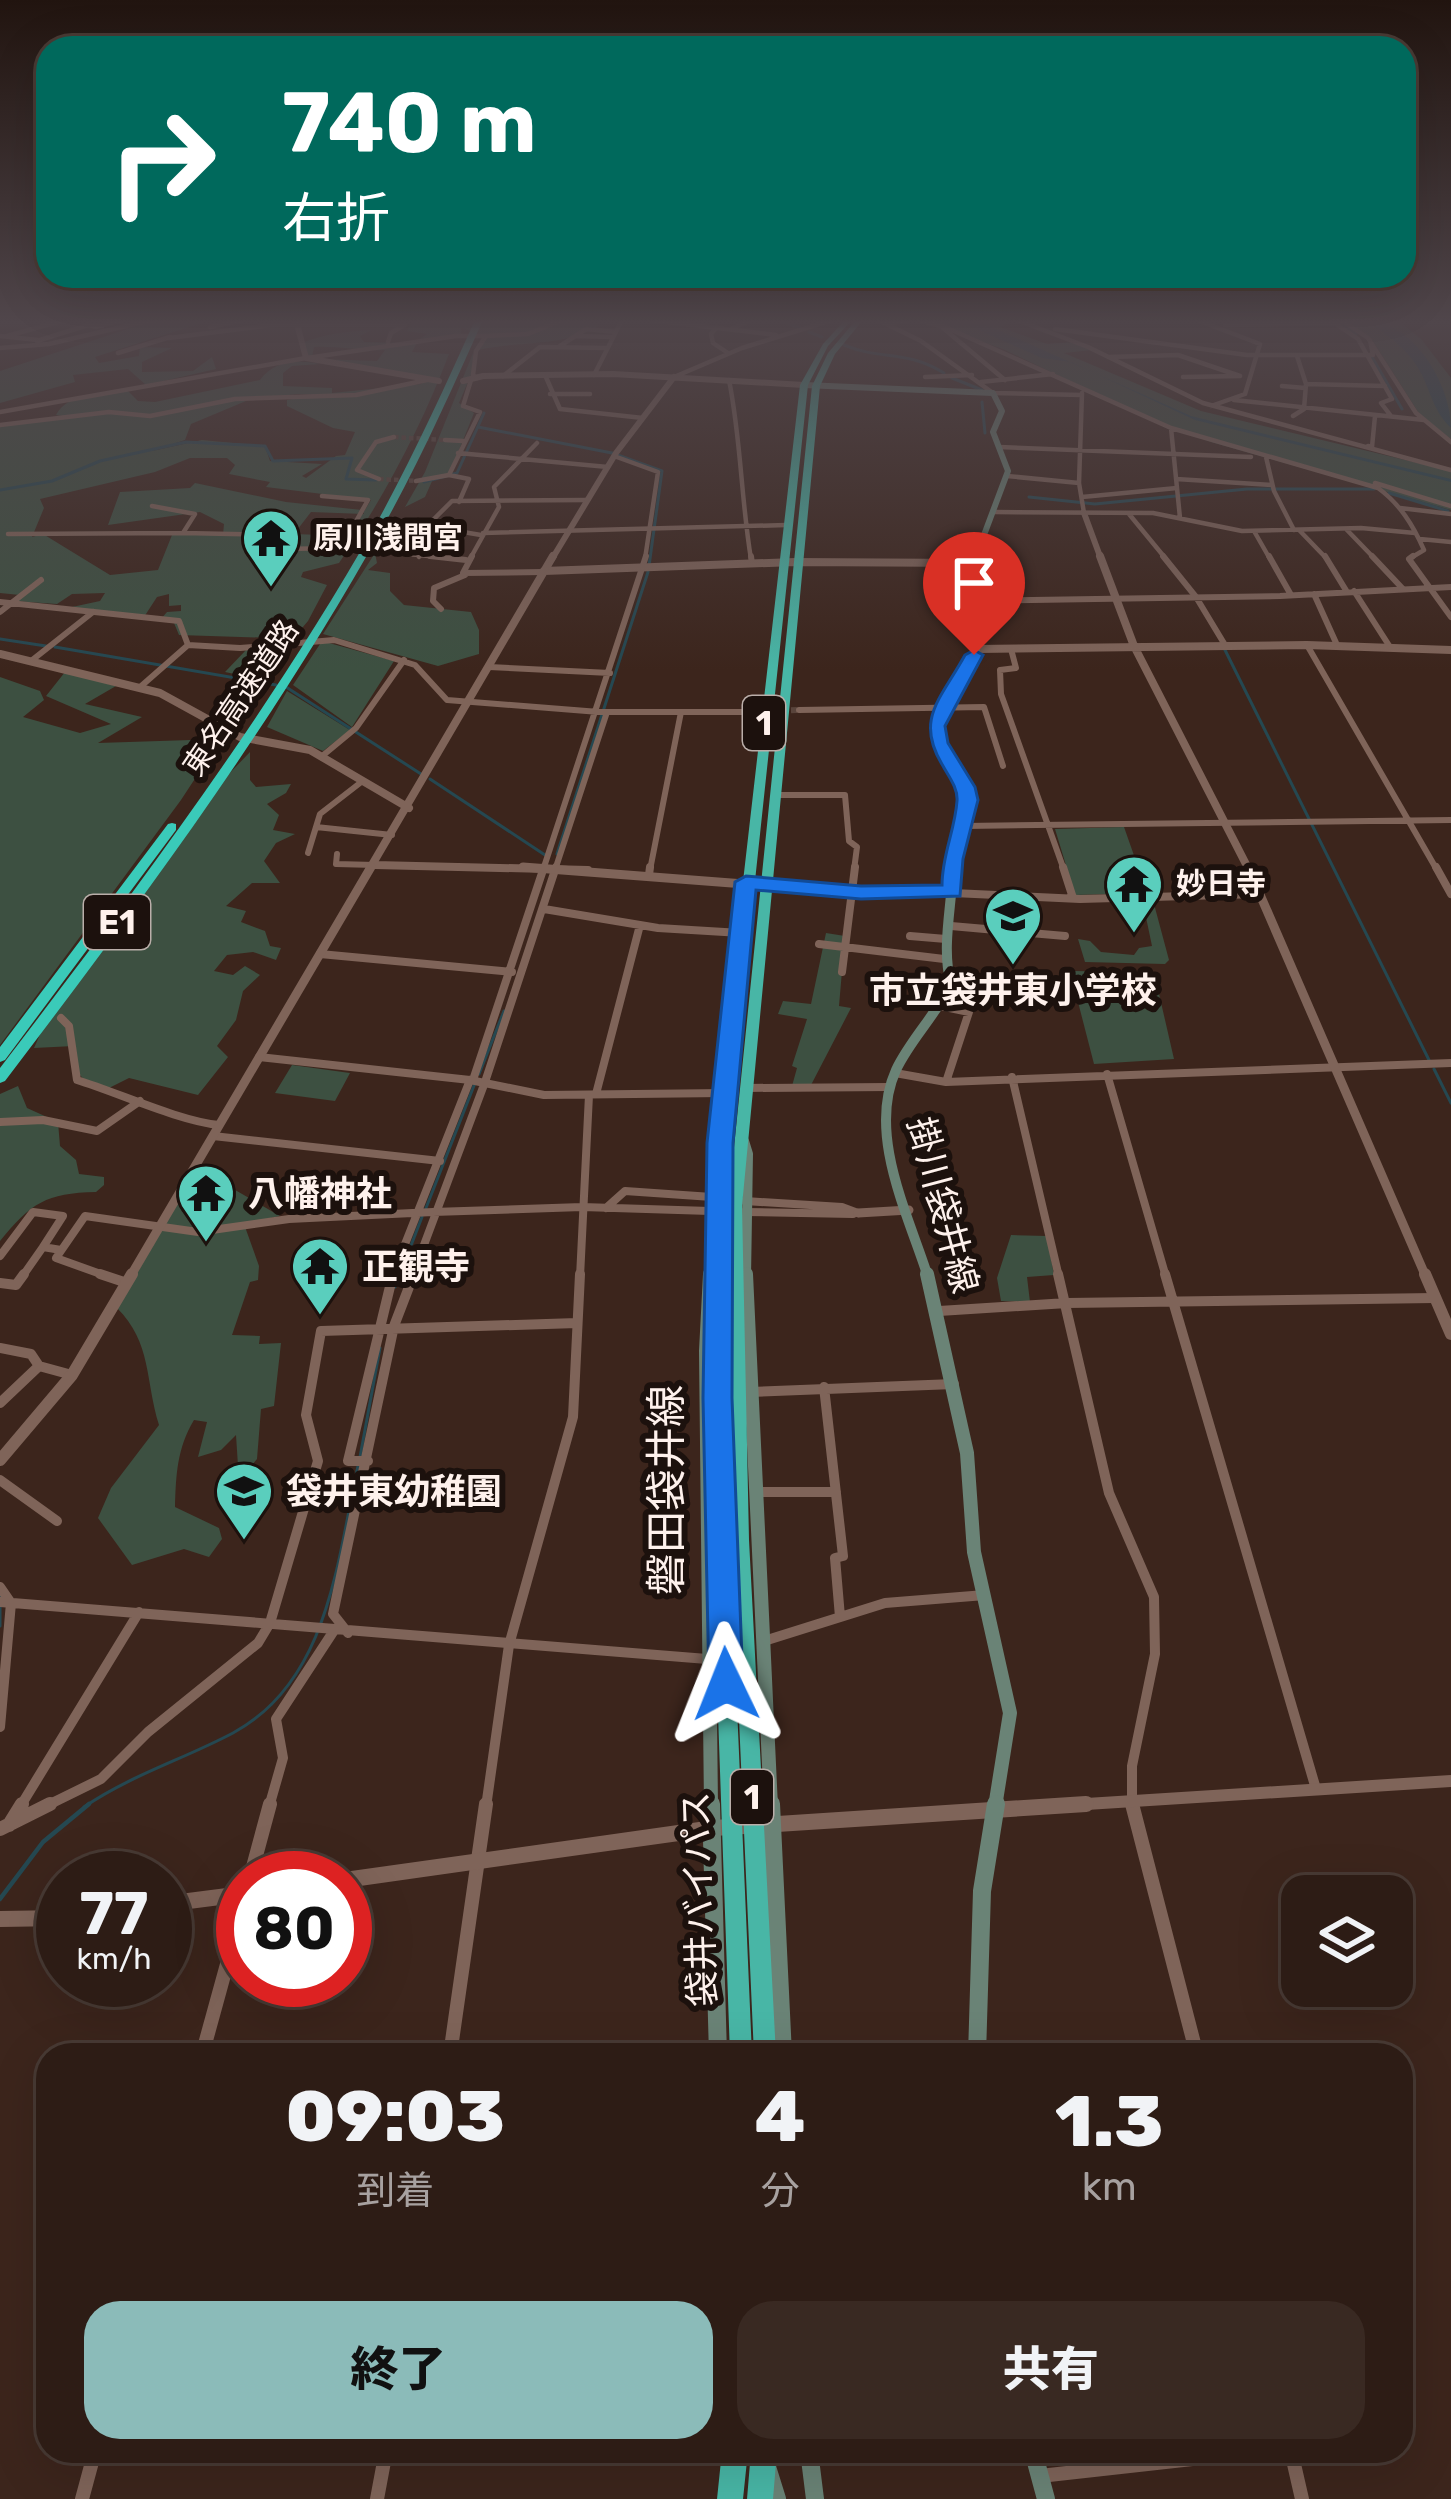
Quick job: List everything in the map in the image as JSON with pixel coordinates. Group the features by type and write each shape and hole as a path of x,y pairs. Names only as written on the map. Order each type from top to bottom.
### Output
{"highway":[{"name":"東名高速道路","path":"0,1078 224,763 395,503 428,437"},
{"name":"袋井バイパス","path":"764,2043 717,1306 720,1141 781,563 801,437"},
{"name":"袋井バイパス","path":"741,2043 730,1542 736,1206 806,437"},
{"name":"東名高速道路","path":"0,1057 224,763"},
{"path":"730,2499 734,2463"},
{"path":"760,2499 762,2463"}],"main road":[{"path":"944,707 976,649 974,563 1007,476 995,437"},
{"name":"掛川袋井線","path":"944,707 936,726 939,743 965,787 964,826 953,859 944,959 951,984 896,1072 883,1110 939,1311 967,1453 974,1552 1010,1713 982,1891 976,2043"},
{"path":"742,1134 748,1154 744,1206 750,1392 783,2043"},
{"name":"磐田袋井線","path":"718,2043 706,1660 711,1204 720,1141"},
{"path":"766,2463 777,2499"},
{"path":"810,2463 814,2499"},
{"path":"1036,2463 1046,2499"}],"street":[{"path":"379,479 357,470 376,442 394,437"},
{"path":"449,475 466,437"},
{"path":"0,1460 71,1375 544,572 629,437"},
{"path":"739,437 739,487 752,564"},
{"path":"1082,437 1079,483 1084,513 1134,646 1228,822 1451,1334"},
{"path":"1172,437 1180,518"},
{"path":"1198,437 1378,488 1400,508 1417,536 1424,550 1409,560 1449,612"},
{"path":"1212,437 1451,510"},
{"path":"1322,437 1451,470"},
{"path":"1330,437 1372,448 1373,437"},
{"path":"445,440 463,441"},
{"path":"494,487 537,443"},
{"path":"999,447 1266,458"},
{"path":"458,452 608,467"},
{"path":"362,1461 348,1461 385,1327 440,1161 476,1081 552,865 644,569 658,472 615,455"},
{"path":"1266,458 1272,484 1297,530 1320,549 1390,647"},
{"path":"416,481 449,475 469,479 459,502"},
{"path":"1007,476 1079,483"},
{"path":"468,484 494,487"},
{"path":"1082,497 1176,484 1272,484"},
{"path":"465,575 466,560 498,503 494,487"},
{"path":"8,534 282,535 286,537 281,549 341,548 368,500 322,496"},
{"path":"587,500 444,504 427,526 482,534 786,525"},
{"path":"152,506 196,514 183,533"},
{"path":"1400,508 1451,510"},
{"path":"995,512 1128,513 1254,531 1346,529 1451,542"},
{"path":"1128,513 1196,597 1225,645"},
{"path":"1346,529 1403,589"},
{"path":"418,557 446,530"},
{"path":"1254,531 1292,595"},
{"path":"376,551 466,560"},
{"path":"442,609 433,602 434,588 465,575 795,562 974,563"},
{"path":"0,612 41,580"},
{"path":"973,601 1292,595 1451,586"},
{"path":"1314,594 1337,645"},
{"path":"0,602 179,621 188,645"},
{"path":"31,662 93,612"},
{"path":"139,688 188,645 240,648 325,638 404,659 420,669 442,698 602,712 765,712"},
{"path":"1307,645 1451,894"},
{"path":"976,649 1337,645 1451,650"},
{"path":"1011,649 1016,668 1000,670 1001,694 1073,898"},
{"path":"0,654 160,693 240,737 299,747 321,757 409,808"},
{"path":"321,757 354,730 404,659"},
{"path":"489,668 610,673"},
{"path":"782,711 984,707 1003,766"},
{"path":"800,710 861,709"},
{"path":"650,875 681,712"},
{"path":"696,712 746,712"},
{"path":"308,853 320,814 360,783"},
{"path":"774,795 845,795 849,841 857,847 842,972"},
{"path":"964,826 1451,820"},
{"path":"316,827 392,835"},
{"path":"337,854 336,864 552,865 853,892 1073,898 1259,894"},
{"path":"257,1851 283,1758 276,1719 336,1632 333,1614 385,1327 423,1212 544,909 552,865"},
{"path":"544,909 640,925 741,933"},
{"path":"452,2043 509,1645 573,1417 592,1095 640,925"},
{"path":"910,936 948,932 1065,936"},
{"path":"819,944 944,959"},
{"path":"320,954 512,973"},
{"path":"940,1006 969,1012 946,1082"},
{"path":"62,1018 69,1026 77,1080 174,1111 216,1131 440,1161"},
{"path":"259,1057 476,1081 544,1095 724,1093"},
{"path":"896,1072 946,1082 1451,1063"},
{"path":"1107,1074 1178,1302 1316,1789"},
{"path":"1012,1077 1115,1512 1154,1597 1155,1654 1132,1766 1131,1802 1194,2043"},
{"path":"746,1088 890,1087"},
{"path":"0,1122 43,1120 97,1131 140,1101"},
{"path":"606,1208 625,1191 711,1204"},
{"path":"124,1282 56,1258 85,1216 199,1232 289,1219 711,1204"},
{"path":"744,1206 858,1213 909,1210"},
{"path":"0,1256 32,1212 63,1216 16,1285 0,1283"},
{"path":"43,1247 61,1250"},
{"path":"939,1311 1067,1303 1435,1298"},
{"path":"4,1827 101,1779 148,1732 258,1643 271,1623 319,1461 308,1446 307,1415 321,1331 578,1322"},
{"path":"0,1348 31,1354 39,1366 71,1375"},
{"path":"0,1403 39,1366"},
{"path":"750,1392 954,1384"},
{"path":"824,1387 843,1556 835,1558 840,1617"},
{"path":"0,1480 57,1521"},
{"path":"755,1492 836,1492"},
{"path":"0,1587 6,1602 0,1727"},
{"path":"764,1641 885,1603 985,1595"},
{"path":"6,1602 706,1660"},
{"path":"4,1827 140,1612"},
{"path":"372,1876 714,1828 1451,1781"},
{"path":"0,1919 36,1918"},
{"path":"205,2043 216,2004"},
{"path":"82,2499 92,2463"},
{"path":"377,2499 384,2463"},
{"path":"1040,2476 1156,2463"},
{"path":"1294,2463 1302,2499"}],"green space":[{"path":"0,437 186,437 152,451 202,440 265,446 270,461 322,464 302,476 306,478 336,456 345,455 353,437 412,437 339,563 303,572 301,577 327,585 308,621 259,679 225,672 246,650 274,643 275,638 179,635 174,623 160,620 167,612 181,611 181,605 169,606 169,594 157,597 144,617 72,607 100,601 105,593 72,594 57,604 14,601 20,595 0,593","holes":["190,458 227,458 235,465 229,474 270,482 266,487 371,500 362,510 286,502 195,483 190,488 120,492 108,525 200,512 224,524 223,535 172,535 158,570 110,575 43,534 32,537 44,508 40,499 155,472","311,512 362,514 349,536 294,534"]},
{"path":"439,437 464,437 449,475 433,479 425,497 405,507"},
{"path":"1197,437 1308,437 1451,471 1451,510"},
{"path":"375,553 377,563 368,570 390,573 390,591 404,605 471,612 479,630 479,654 438,666 323,634"},
{"path":"322,641 394,661 352,727 293,685"},
{"path":"65,672 116,686 85,704 142,717 98,743 221,739 0,1045 0,677 40,691 44,700 23,717 80,733 111,724 46,696"},
{"path":"287,691 350,730 323,751 267,727"},
{"path":"250,752 250,780 256,787 291,784 286,793 267,804 279,815 273,830 295,834 276,843 264,861 280,883 252,883 226,906 246,911 241,922 265,931 270,946 281,948 276,960 253,952 227,955 214,971 233,975 245,966 260,975 243,991 236,1020 217,1046 228,1057 198,1095 129,1078 107,1089 90,1083 77,1070 74,1046 34,1048 45,1023 225,778"},
{"path":"1124,827 1143,881 1110,880 1112,894 1075,895 1055,829"},
{"path":"1143,903 1154,904 1169,960 1165,964 1085,962 1078,939 1090,941 1101,952 1134,955 1139,948 1152,946"},
{"path":"826,933 845,936 839,1006 851,1008 811,1085 792,1086 797,1068 792,1066 807,1019 778,1014 783,1001 811,1004"},
{"path":"1070,971 1154,972 1174,1059 1094,1064"},
{"path":"292,1065 350,1073 335,1101 275,1093"},
{"path":"18,1086 27,1108 58,1122 60,1146 76,1160 79,1174 104,1177 104,1185 96,1192 41,1203 0,1241 0,1094"},
{"path":"197,1168 280,1216 244,1224 259,1266 258,1280 250,1282 232,1335 260,1336 259,1344 281,1343 274,1406 261,1409 257,1459 252,1465 238,1466 236,1435 221,1450 198,1457 207,1422 194,1420 188,1430 178,1462 175,1507 219,1528 222,1539 209,1557 184,1549 132,1565 98,1518 111,1488 159,1425 142,1349 117,1308"},
{"path":"1011,1235 1047,1236 1054,1275 1027,1277 1030,1302 1001,1301 997,1278"}],"water":[{"path":"1264,437 1276,437 1451,482"}],"waterway":[{"path":"424,482 457,473 473,437"},
{"path":"528,437 612,453 662,471 649,566"},
{"path":"0,490 52,481 100,461 186,442 265,446 273,461 352,458 346,479 376,480"},
{"path":"1029,497 1095,504 1247,489 1374,489"},
{"path":"1389,493 1448,511"},
{"path":"557,854 648,572"},
{"path":"0,639 46,646"},
{"path":"55,647 276,685"},
{"path":"1225,650 1429,1060"},
{"path":"286,687 421,774"},
{"path":"430,779 548,857"},
{"path":"479,1074 504,1011"},
{"path":"1434,1069 1451,1103"},
{"path":"426,1208 475,1083"},
{"path":"395,1287 422,1217"},
{"path":"360,1457 380,1348"},
{"path":"89,1804 233,1733 265,1710 290,1683 324,1616 358,1466"},
{"path":"0,1597 0,1626"},
{"path":"0,1899 43,1842 89,1804"},
{"path":"84,1807 89,1804"}],"tunnel":[{"path":"394,437 445,440"},
{"path":"379,479 416,481"},
{"path":"341,548 376,551"},
{"path":"746,712 799,710"}],"place":[{"name":"原川浅間宮","path":"271,589"},
{"name":"妙日寺","path":"1134,935"},
{"name":"市立袋井東小学校","path":"1013,967"},
{"name":"八幡神社","path":"206,1244"},
{"name":"正観寺","path":"320,1317"},
{"name":"袋井東幼稚園","path":"244,1542"}],"route":[{"path":"726,1684 718,1398 720,1143 746,882 861,892 953,892 953,859 968,800 939,743 936,726 974,655"}]}
